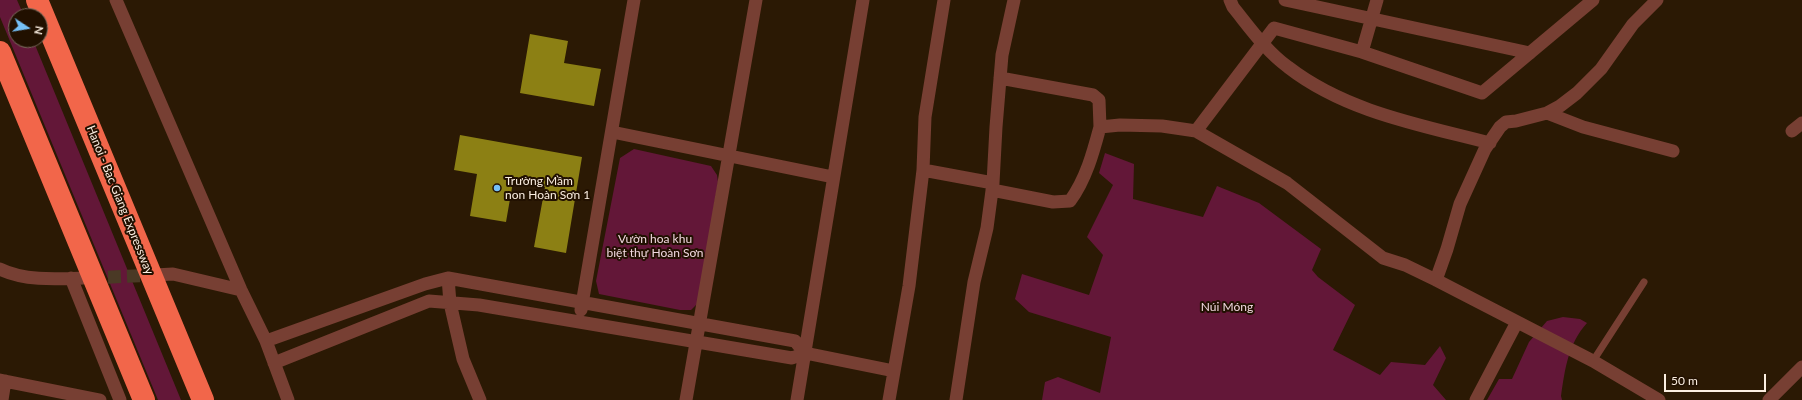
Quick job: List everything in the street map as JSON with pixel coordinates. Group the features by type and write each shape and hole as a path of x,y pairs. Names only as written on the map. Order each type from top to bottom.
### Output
{"highway":[{"name":"Hanoi - Bac Giang Expressway","path":"37,0 203,400"},
{"path":"50,0 71,81"},
{"path":"0,52 144,400"}],"street":[{"path":"116,0 241,290 266,341 288,400"},
{"path":"579,322 634,0"},
{"path":"686,400 730,156 756,0"},
{"path":"796,400 863,0"},
{"path":"889,400 910,286 923,170 924,117 944,0"},
{"path":"956,400 974,282 987,228 993,186 1002,54 1014,0"},
{"path":"1230,0 1233,7 1262,44 1288,67 1324,91 1352,104 1425,127 1490,143"},
{"path":"1285,0 1530,52"},
{"path":"1362,52 1377,0"},
{"path":"1196,132 1274,28 1362,52 1482,93 1593,0"},
{"path":"1436,280 1460,204 1485,149 1500,127 1506,122 1516,122 1548,113 1578,93 1601,69 1633,24 1657,0"},
{"path":"923,170 993,186 1052,202 1070,201 1086,174 1100,127 1099,100 1094,95 1000,78"},
{"path":"1548,113 1583,127 1673,151"},
{"path":"1100,127 1120,125 1162,126 1196,132 1287,183 1383,258 1406,265 1593,360 1659,400"},
{"path":"612,132 833,177"},
{"path":"0,269 15,275 77,278 120,400"},
{"path":"155,275 173,274 241,290"},
{"path":"266,341 425,284 448,278 795,341 804,353"},
{"path":"448,278 450,303 462,358 480,400"},
{"path":"274,363 429,301 479,305 792,358 804,353 894,371"},
{"path":"1476,400 1517,322"},
{"path":"1769,400 1802,367"},
{"path":"2,400 2,381 100,400"}],"lane":[{"path":"1593,360 1644,282"}],"green space":[{"path":"0,0 17,0 20,8 8,8 8,36 0,17"},
{"path":"13,48 36,48 181,400 158,400"},
{"name":"Vườn hoa khu biệt thự Hoàn Sơn","path":"634,149 711,166 717,175 718,182 698,303 691,310 680,310 599,294 596,281 620,158"},
{"name":"Núi Móng","path":"1105,153 1134,164 1133,199 1203,217 1217,186 1259,203 1321,249 1312,270 1318,277 1355,305 1333,350 1380,375 1391,362 1425,365 1440,346 1446,358 1433,385 1446,400 1042,400 1045,382 1058,377 1100,393 1111,337 1029,312 1015,299 1022,274 1089,295 1103,255 1087,237 1113,185 1099,173"},
{"path":"1563,317 1580,319 1587,323 1575,339 1568,357 1562,386 1562,400 1487,400 1499,379 1512,379 1529,342 1547,321"}],"building":[{"path":"530,34 568,41 564,63 601,69 594,106 520,93"},
{"path":"460,135 582,157 566,253 534,247 545,187 513,182 506,222 470,216 477,174 454,170"}],"tunnel":[{"path":"89,278 155,275"}],"place":[{"name":"Trường Mầm non Hoàn Sơn 1","path":"497,188"}]}
